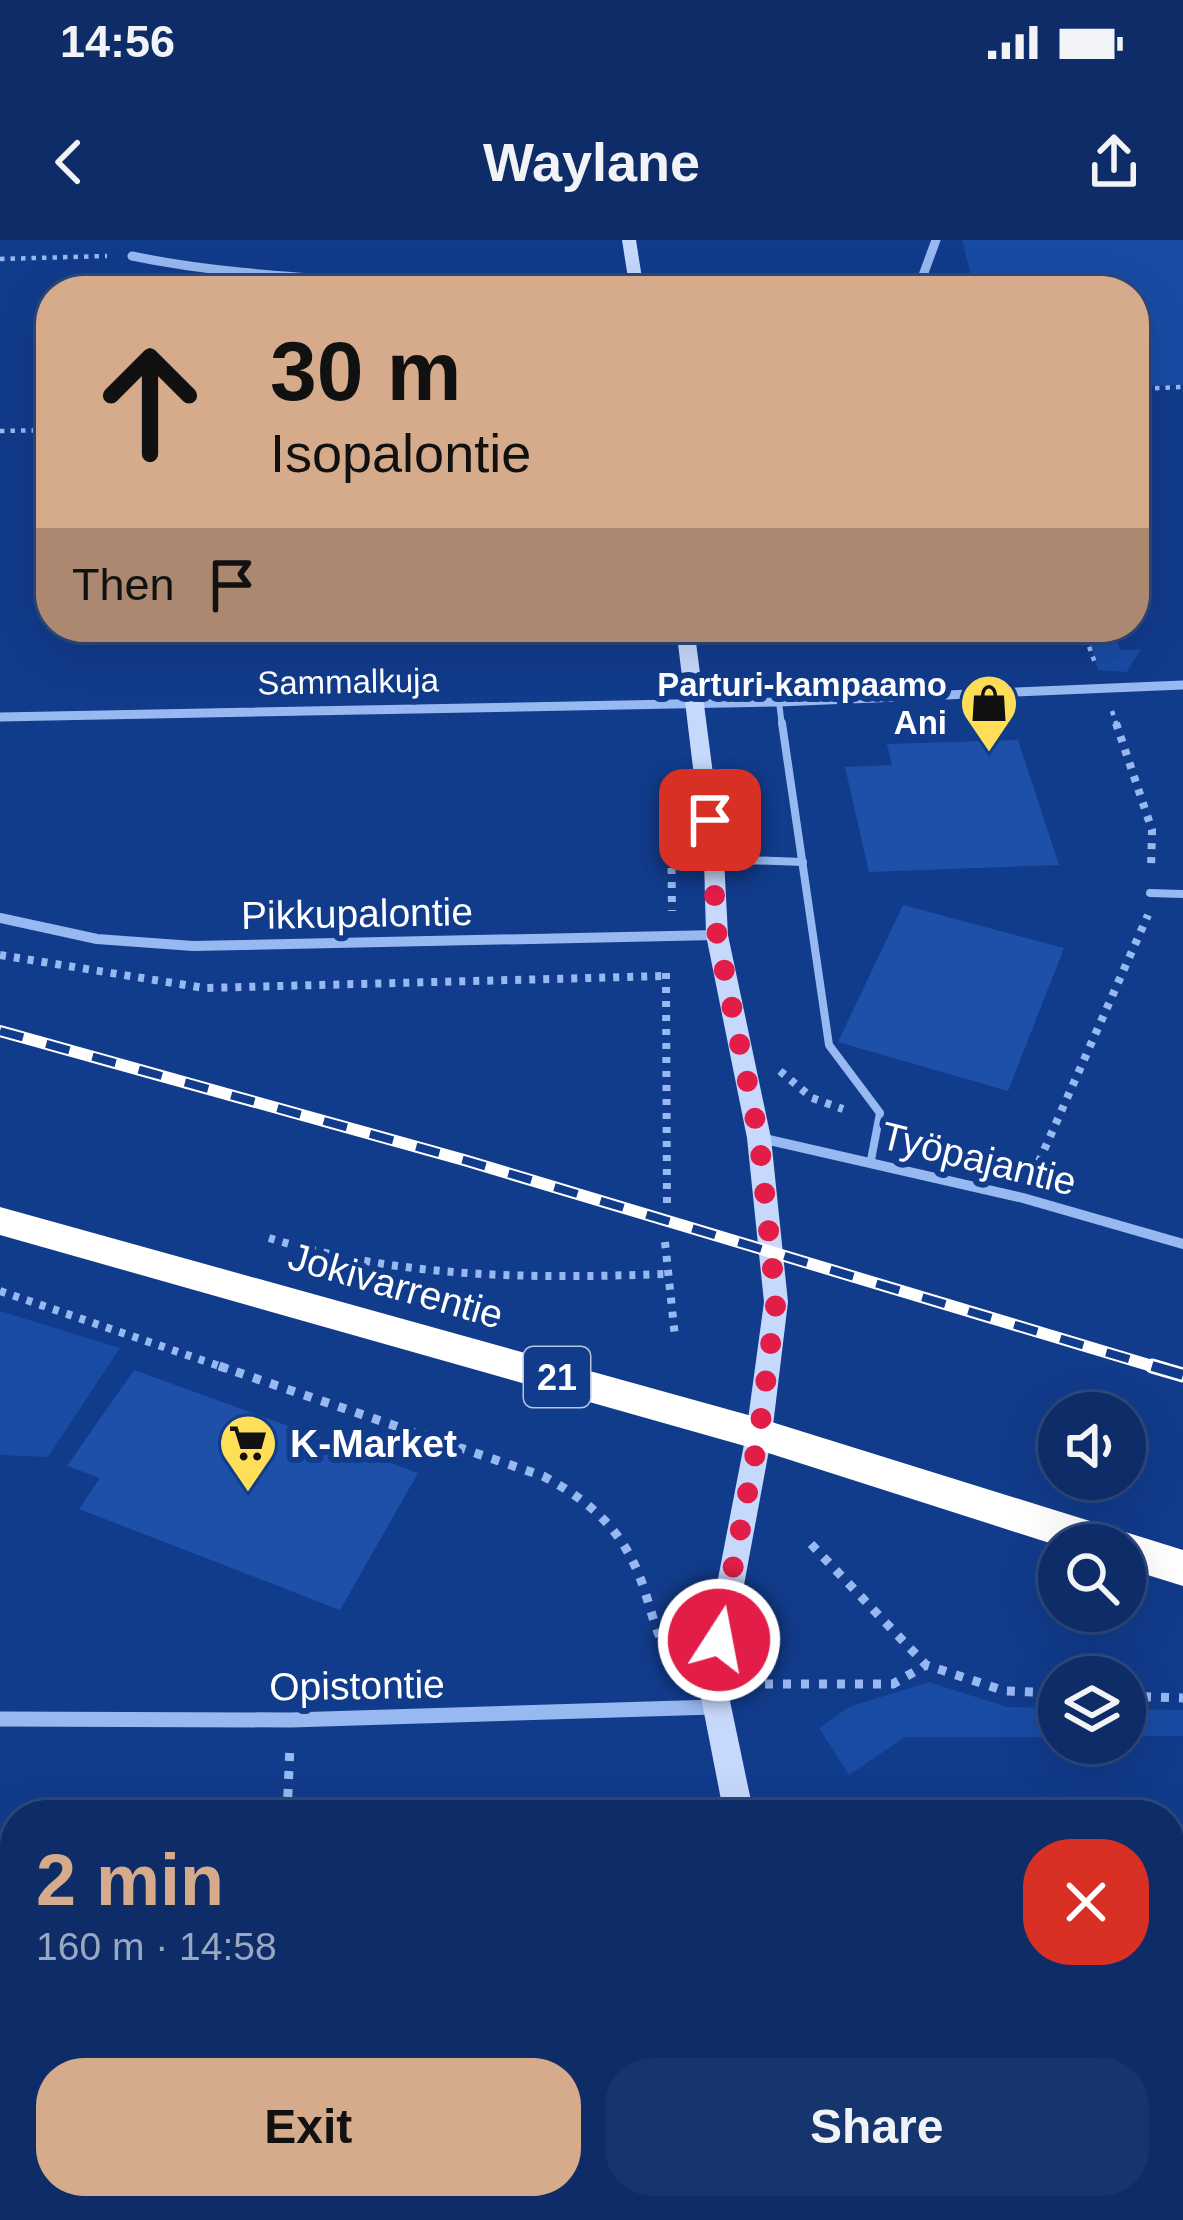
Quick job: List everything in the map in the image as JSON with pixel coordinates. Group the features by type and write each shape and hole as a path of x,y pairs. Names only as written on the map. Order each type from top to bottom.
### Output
{"highway":[{"name":"Jokivarrentie","path":"0,1221 759,1434 1044,1524"},
{"path":"1146,1557 1183,1568"}],"street":[{"path":"629,240 635,276"},
{"path":"923,276 936,240"},
{"path":"132,256 212,273 317,276"},
{"path":"687,642 714,860 717,935 759,1138 776,1302 759,1434 713,1694 736,1800"},
{"name":"Sammalkuja","path":"0,717 779,702 1183,685"},
{"name":"Pikkupalontie","path":"0,918 97,939 194,946 717,935"},
{"name":"Työpajantie","path":"759,1138 871,1160 1183,1244"},
{"name":"Opistontie","path":"0,1719 291,1720 713,1694"}],"lane":[{"path":"779,702 829,1045 880,1113 871,1160"},
{"path":"714,860 803,862"},
{"path":"1150,893 1183,894"}],"path":[{"path":"0,259 132,256"},
{"path":"1149,388 1183,387"},
{"path":"0,431 36,430"},
{"path":"1022,1198 1148,921 1152,830 1104,688"},
{"path":"667,1206 665,976 673,935"},
{"path":"0,955 98,975 204,988 665,976"},
{"path":"768,1058 812,1098 879,1120"},
{"path":"269,1238 359,1267 504,1280 664,1274"},
{"path":"665,1242 664,1274 675,1337"},
{"path":"0,1291 543,1476 594,1502 634,1553 662,1651 713,1694 893,1684 926,1665"},
{"path":"811,1544 926,1665 1005,1691 1038,1692"},
{"path":"1146,1697 1183,1698"},
{"path":"287,1800 291,1720"}],"shaded area":[{"path":"962,240 1183,240 1183,385 1149,386 1149,276 971,276"},
{"path":"1089,642 1118,642 1120,650 1141,649 1127,672 1098,670"},
{"path":"0,1311 120,1348 48,1457 0,1455"},
{"path":"929,1682 1007,1707 1038,1708 1038,1737 905,1737 849,1775 819,1728 849,1707"},
{"path":"1146,1709 1183,1710 1183,1736 1146,1736"}],"building":[{"path":"1018,740 1059,865 869,872 845,767 892,765 887,744"},
{"path":"903,905 1064,948 1008,1091 838,1042"},
{"name":"K-Market","path":"134,1370 418,1473 340,1610 79,1509 100,1478 67,1466"}],"railway":[{"path":"0,1031 464,1160 1162,1369"},
{"path":"1152,1366 1183,1375"}],"place":[{"name":"Parturi-kampaamo Ani","path":"989,754"},
{"name":"K-Market","path":"248,1494"}],"route":[{"path":"710,820 717,935 759,1138 776,1302 759,1434 719,1640"}]}
